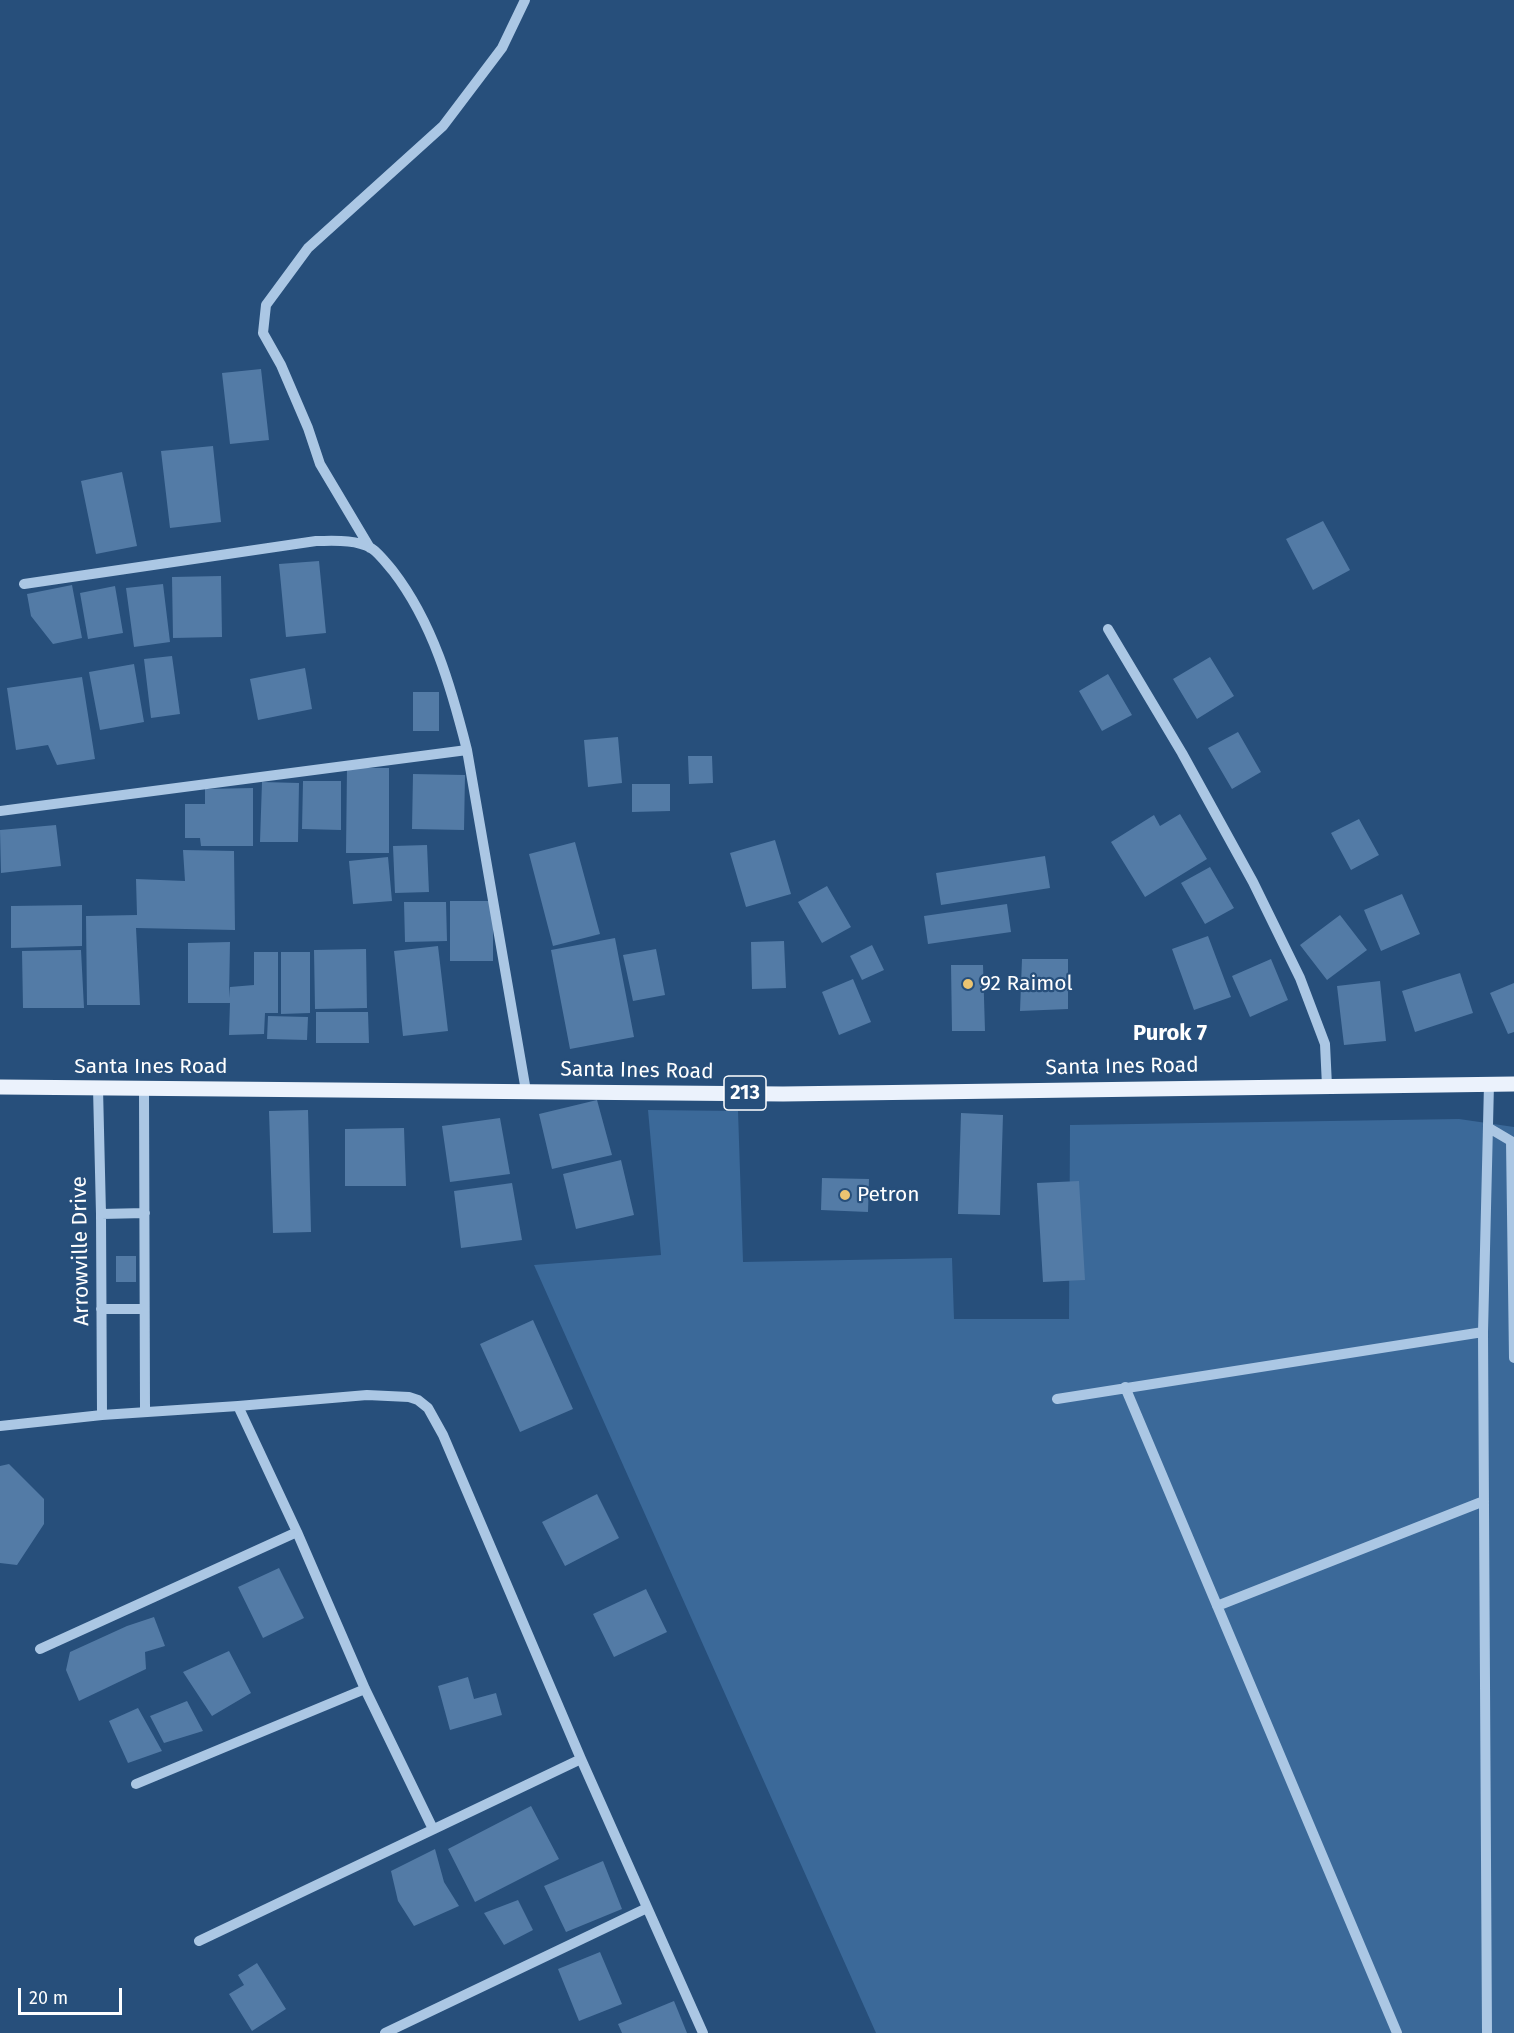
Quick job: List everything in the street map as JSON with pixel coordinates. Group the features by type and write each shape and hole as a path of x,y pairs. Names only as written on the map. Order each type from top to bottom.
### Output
{"main road":[{"name":"Santa Ines Road","path":"0,1087 783,1094 1489,1084"},
{"name":"213","path":"1489,1084 1514,1084"}],"street":[{"path":"525,0 502,48 443,126 308,248 266,305 262,333 281,365 308,428 320,464 370,548 386,562 408,591 432,637 456,708 466,750 526,1091"},
{"path":"24,584 316,541 345,541 370,548"},
{"path":"1108,629 1188,763 1253,882 1300,978 1325,1044 1328,1086"},
{"path":"0,811 466,750"},
{"path":"1486,2033 1483,1332 1489,1084"},
{"name":"Arrowville Drive","path":"98,1088 102,1415"},
{"path":"144,1088 145,1411"},
{"path":"1489,1128 1511,1140 1514,1358"},
{"path":"101,1214 145,1213"},
{"path":"101,1309 144,1309"},
{"path":"1057,1399 1483,1332"},
{"path":"1125,1387 1397,2033"},
{"path":"0,1426 145,1411 367,1395 409,1397 418,1400 428,1408 443,1435 581,1759 703,2033"},
{"path":"238,1406 297,1532 365,1689 433,1828"},
{"path":"1217,1606 1484,1501"},
{"path":"40,1649 297,1532"},
{"path":"136,1784 365,1689"},
{"path":"199,1941 581,1759"},
{"path":"385,2033 647,1908"}],"shaded area":[{"path":"648,1110 738,1111 743,1262 952,1258 954,1319 1069,1319 1070,1125 1459,1119 1514,1127 1514,2033 876,2033 534,1265 661,1255"}],"building":[{"path":"261,369 269,440 230,444 222,373"},
{"path":"213,446 221,522 170,528 161,451"},
{"path":"122,472 137,546 96,554 81,481"},
{"path":"1323,521 1350,570 1313,590 1286,539"},
{"path":"319,561 326,633 286,637 279,564"},
{"path":"221,576 222,637 173,638 172,577"},
{"path":"163,584 170,642 134,647 126,588"},
{"path":"72,585 82,638 53,644 31,616 27,594"},
{"path":"115,586 123,633 88,639 80,593"},
{"path":"172,656 180,714 151,718 144,659"},
{"path":"1210,657 1234,696 1197,719 1173,679"},
{"path":"134,664 144,722 100,730 89,672"},
{"path":"305,668 312,709 258,720 250,679"},
{"path":"1108,674 1132,715 1102,731 1079,691"},
{"path":"82,677 95,759 57,765 48,745 16,750 7,688"},
{"path":"413,692 439,692 439,731 413,731"},
{"path":"1238,732 1261,772 1232,789 1208,748"},
{"path":"618,737 622,783 588,787 584,740"},
{"path":"688,756 712,756 713,783 689,784"},
{"path":"347,768 389,768 389,853 346,853"},
{"path":"413,774 465,775 464,830 412,829"},
{"path":"303,781 341,781 341,830 302,829"},
{"path":"262,782 299,783 298,842 260,842"},
{"path":"632,784 670,784 670,811 632,812"},
{"path":"253,788 253,846 201,846 200,838 185,838 185,804 205,804 205,789"},
{"path":"1180,814 1207,859 1145,897 1111,842 1154,815 1160,826"},
{"path":"1359,819 1379,855 1351,870 1331,833"},
{"path":"56,825 61,866 1,873 0,830"},
{"path":"775,840 791,894 746,907 730,853"},
{"path":"575,842 600,934 553,946 529,854"},
{"path":"427,845 429,892 395,893 393,846"},
{"path":"183,850 234,851 235,930 136,928 140,1005 87,1005 86,916 137,915 136,879 185,881"},
{"path":"1045,856 1050,888 941,905 936,873"},
{"path":"388,857 392,901 353,904 349,861"},
{"path":"1210,867 1234,908 1205,924 1181,883"},
{"path":"827,886 851,927 822,943 798,902"},
{"path":"1402,894 1420,934 1381,951 1364,910"},
{"path":"450,901 493,901 493,961 450,961"},
{"path":"404,902 446,902 447,941 405,942"},
{"path":"1007,904 1011,932 928,944 924,916"},
{"path":"82,905 82,946 11,948 11,906"},
{"path":"1340,915 1367,950 1327,980 1300,945"},
{"path":"1208,936 1231,997 1194,1010 1172,949"},
{"path":"615,938 634,1037 570,1049 551,950"},
{"path":"784,941 786,988 752,989 751,942"},
{"path":"230,942 229,998 230,987 254,985 254,952 278,952 278,1013 265,1013 264,1034 229,1035 230,1003 188,1003 188,943"},
{"path":"872,945 884,970 862,980 850,956"},
{"path":"438,946 448,1031 403,1036 394,951"},
{"path":"366,949 367,1008 315,1009 314,950"},
{"path":"656,949 665,995 633,1001 623,955"},
{"path":"81,950 84,1008 23,1008 22,951"},
{"path":"281,952 310,952 310,1013 281,1014"},
{"path":"1022,959 1068,959 1068,1009 1020,1011"},
{"path":"1271,959 1288,1000 1250,1017 1232,976"},
{"name":"92 Raimol","path":"951,965 983,965 985,1031 952,1031"},
{"path":"1460,973 1473,1013 1415,1032 1402,991"},
{"path":"853,979 871,1022 839,1035 822,992"},
{"path":"1380,981 1386,1041 1344,1045 1337,986"},
{"path":"1514,983 1514,1032 1508,1034 1490,993"},
{"path":"316,1012 368,1012 369,1043 316,1043"},
{"path":"268,1016 308,1017 307,1040 267,1039"},
{"path":"597,1100 612,1155 552,1169 539,1114"},
{"path":"308,1110 311,1232 273,1233 269,1111"},
{"path":"961,1113 1003,1115 1000,1215 958,1214"},
{"path":"500,1118 510,1174 450,1182 442,1126"},
{"path":"404,1128 406,1186 345,1186 345,1129"},
{"path":"621,1160 634,1215 576,1229 563,1174"},
{"name":"Petron","path":"822,1178 869,1179 868,1212 821,1210"},
{"path":"1079,1181 1085,1280 1043,1282 1037,1183"},
{"path":"512,1183 522,1240 461,1248 454,1191"},
{"path":"116,1256 136,1256 136,1282 116,1282"},
{"path":"533,1320 573,1409 520,1432 480,1344"},
{"path":"9,1464 44,1499 44,1524 17,1565 0,1563 0,1466"},
{"path":"597,1494 619,1538 565,1566 542,1522"},
{"path":"279,1568 304,1618 263,1638 238,1587"},
{"path":"646,1589 667,1632 614,1657 593,1614"},
{"path":"154,1617 165,1646 145,1652 146,1669 79,1701 66,1670 70,1652 127,1626"},
{"path":"229,1651 251,1693 212,1716 183,1672"},
{"path":"468,1677 474,1699 496,1693 502,1715 450,1730 438,1686"},
{"path":"187,1701 203,1731 164,1743 150,1716"},
{"path":"138,1708 162,1751 128,1763 109,1721"},
{"path":"531,1806 559,1859 475,1902 448,1849"},
{"path":"435,1849 444,1882 459,1906 414,1926 398,1901 391,1871"},
{"path":"603,1861 622,1909 566,1932 544,1886"},
{"path":"518,1900 533,1930 504,1945 484,1913"},
{"path":"600,1952 622,2004 579,2021 558,1969"},
{"path":"257,1963 286,2009 252,2031 229,1994 244,1985 238,1975"},
{"path":"674,2001 687,2033 622,2033 618,2024"}],"place":[{"name":"92 Raimol","path":"968,984"},
{"name":"Petron","path":"845,1195"}],"district":[{"name":"Purok 7","path":"1170,1034"}]}
